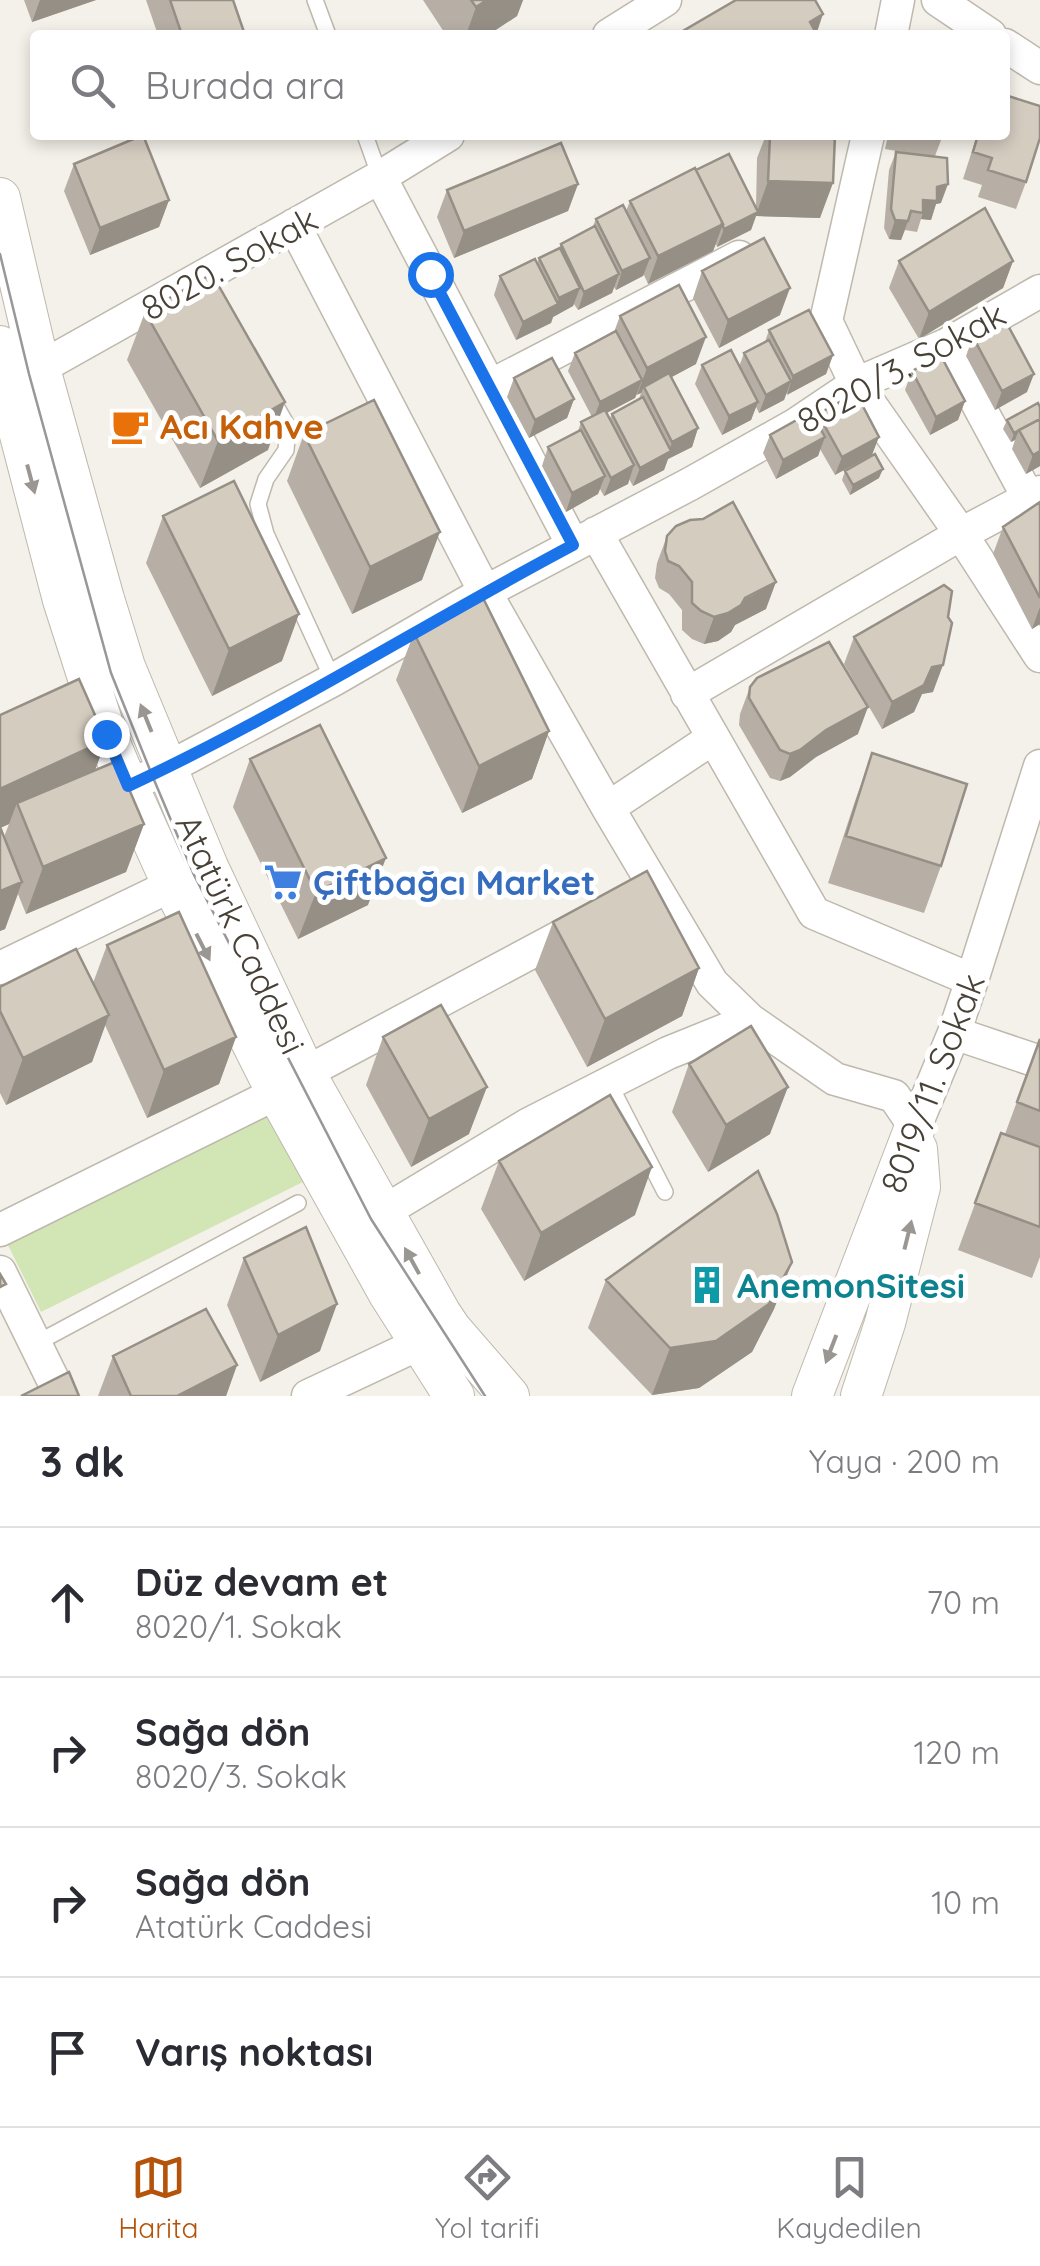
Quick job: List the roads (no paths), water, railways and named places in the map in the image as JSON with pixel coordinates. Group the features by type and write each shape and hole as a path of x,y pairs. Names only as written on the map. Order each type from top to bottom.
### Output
{"street":[{"path":"617,30 665,0"},
{"path":"891,30 898,0"},
{"path":"938,0 983,30"},
{"path":"1010,48 1040,68"},
{"name":"8020. Sokak","path":"12,372 294,226 440,140"},
{"path":"867,140 826,321 856,384 1040,656"},
{"path":"380,177 490,386 687,694 814,913 972,980"},
{"name":"Atatürk Caddesi","path":"0,198 12,372 63,600 106,734 128,786 190,876 291,1083 369,1220 389,1294 509,1396"},
{"path":"294,226 484,592 712,982 750,1020 835,1079 894,1096 915,1127 920,1187 886,1324 861,1396"},
{"path":"490,386 749,252"},
{"name":"8020/3. Sokak","path":"128,786 333,680 484,592 795,425 856,384 946,345 1040,291"},
{"path":"687,694 1034,495 946,345"},
{"name":"Atatürk Caddesi","path":"89,682 166,769 190,876"},
{"path":"608,808 713,738"},
{"name":"8019/11. Sokak","path":"812,1396 954,1033 1040,766"},
{"path":"0,968 190,876"},
{"path":"0,1230 291,1083 654,886"},
{"path":"369,1220 529,1124 668,1053 750,1020"},
{"path":"954,1033 1040,1062"},
{"path":"0,1272 61,1396"},
{"path":"308,1396 436,1336"},
{"name":"Atatürk Caddesi","path":"436,1336 454,1396"}],"lane":[{"path":"315,0 326,30"},
{"path":"367,140 380,177"},
{"path":"263,382 288,427 286,450 266,478 258,504 266,534 333,680"},
{"path":"610,1083 666,1192"},
{"path":"35,1344 298,1203"}],"tram line":[{"path":"0,254 111,673 194,875 371,1219 485,1396"}],"place":[{"name":"Acı Kahve","path":"130,426"},
{"name":"Çiftbağcı Market","path":"283,882"},
{"name":"AnemonSitesi","path":"707,1285"}]}
